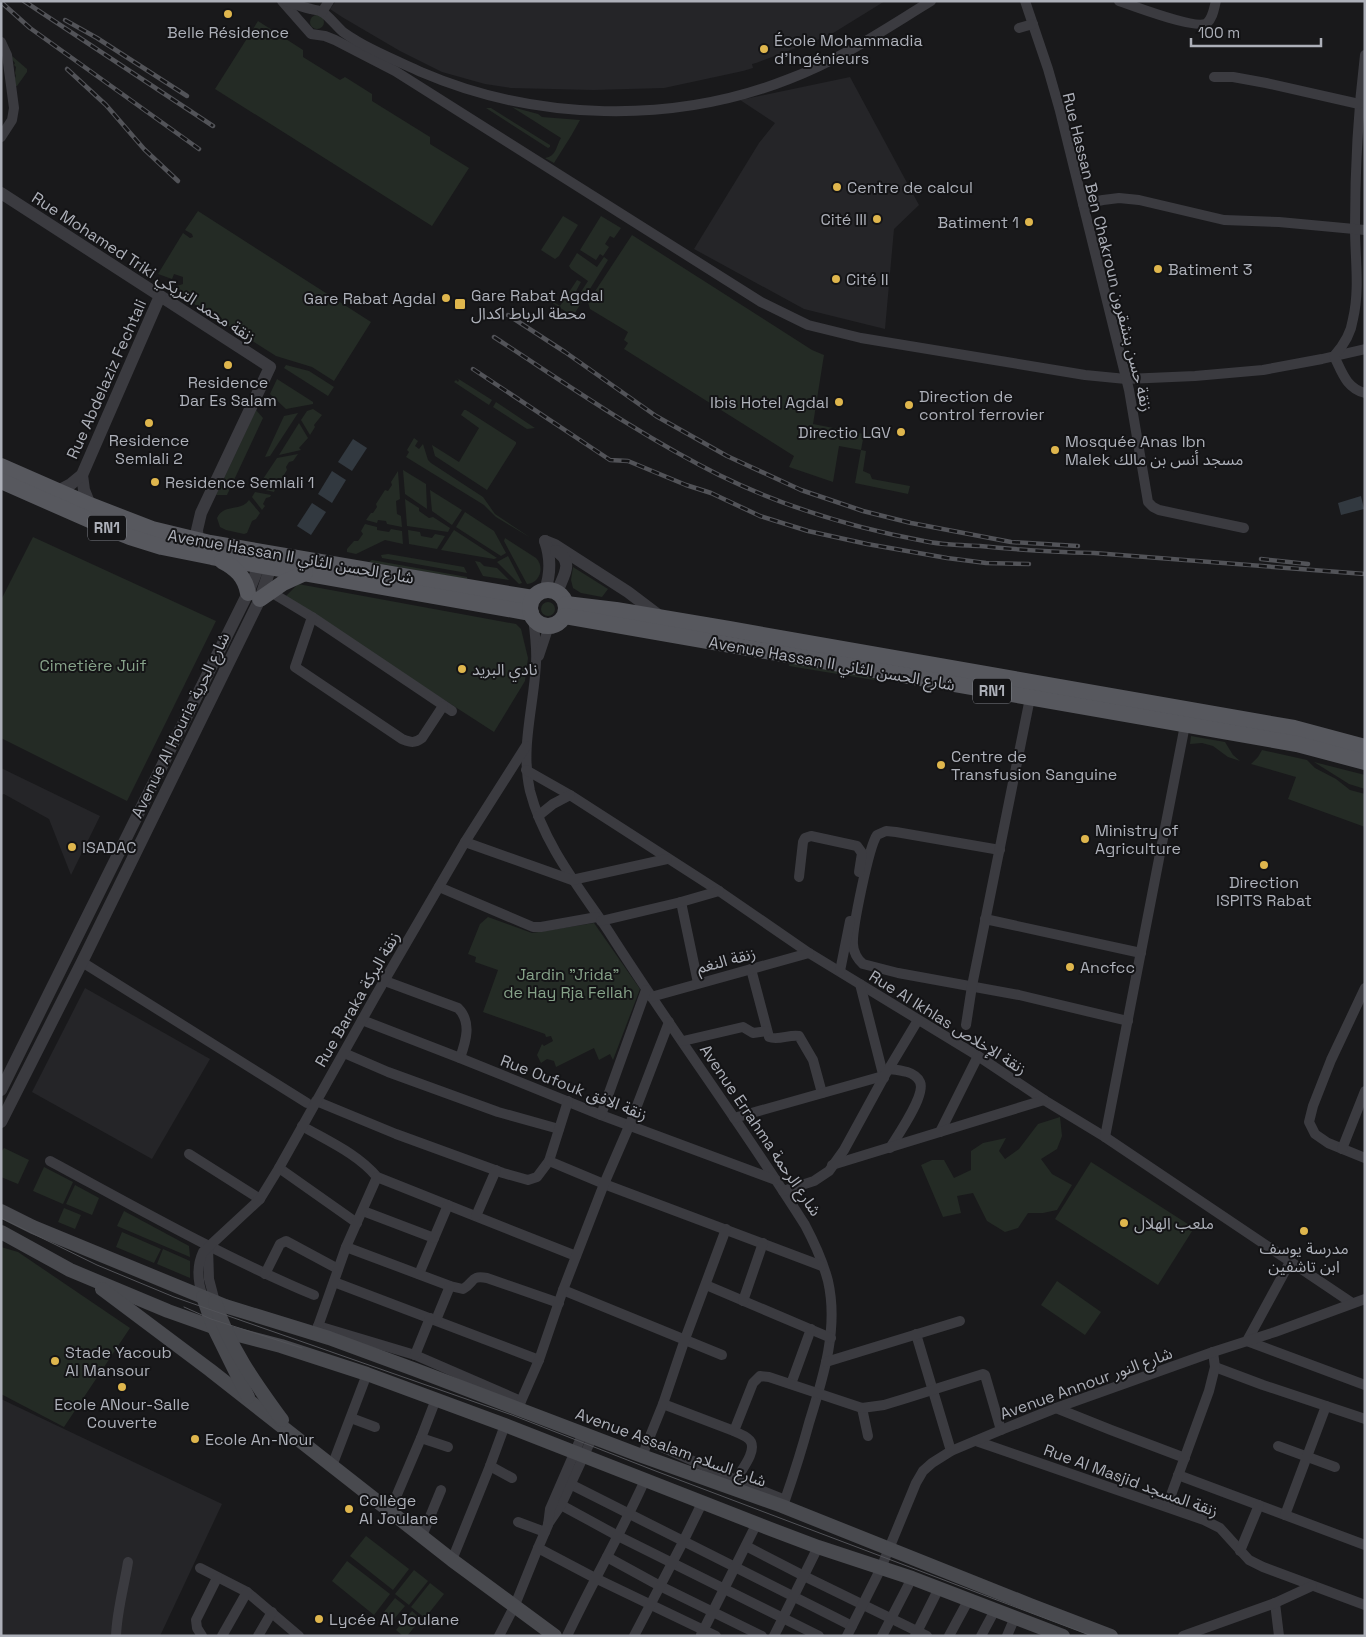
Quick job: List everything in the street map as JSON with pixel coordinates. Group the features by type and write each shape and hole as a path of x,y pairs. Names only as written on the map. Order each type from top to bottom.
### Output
{"main road":[{"name":"Avenue Hassan II شارع الحسن الثاني","path":"1,466 90,505 152,529 267,560 305,573 663,618 1294,728 1365,747"},
{"name":"Avenue Hassan II شارع الحسن الثاني","path":"1,481 110,529 162,547 218,558 267,560 547,604 1030,698 1297,744 1365,762"},
{"path":"218,558 238,571 245,581 259,594 305,573"},
{"name":"RN1","path":"547,604 542,625 549,626"},
{"name":"Avenue Assalam شارع السلام","path":"1,1211 33,1227 210,1300 316,1330 375,1354 519,1405 642,1456 784,1503 888,1549 1111,1636"},
{"path":"1,1232 70,1270 168,1311 221,1330 281,1346 367,1374 436,1399 818,1547 969,1599 1015,1617 1040,1632 1060,1635"},
{"path":"86,1277 250,1401 452,1560 555,1636"},
{"path":"210,1300 250,1401"},
{"path":"221,1330 246,1370 291,1433"}],"street":[{"path":"284,1 322,13 345,34 387,56 437,78 480,92 554,107 627,111 682,107 703,103 757,90 790,79 849,51 931,1"},
{"path":"284,1 311,34 336,40 395,71 761,302 808,325 896,344 1085,376 1126,379 1171,378 1263,370 1365,349"},
{"path":"322,13 329,1"},
{"name":"Rue Hassan Ben Chakroun زنقة حسن بنشقرون","path":"1025,1 1048,69 1083,204 1126,379 1146,495 1150,505 1159,510 1244,528"},
{"path":"1119,1 1181,21 1201,25 1207,23 1211,17 1216,1"},
{"path":"1158,1 1158,13"},
{"path":"305,28 304,21 307,15 322,13"},
{"path":"320,35 328,27 322,13"},
{"path":"1019,28 1033,24"},
{"path":"1,42 7,55 14,112 10,124 1,137"},
{"path":"1334,356 1343,346 1349,335 1354,318 1360,230 1359,104 1365,55"},
{"path":"1214,77 1232,77 1266,83 1359,104"},
{"name":"Rue Mohamed Triki زنقة محمد التريكي","path":"1,193 270,367 202,513 197,530 198,541"},
{"path":"1083,204 1119,198 1139,200 1224,220 1279,222 1360,230"},
{"name":"Rue Abdelaziz Fechtali","path":"82,475 160,296"},
{"path":"1334,356 1345,380 1352,388 1365,393"},
{"path":"58,491 82,475"},
{"path":"82,475 84,490 90,505"},
{"path":"547,604 566,570 567,561 563,555 545,541 555,545 628,592 663,618"},
{"name":"Avenue Al Houria شارع الحرية","path":"1,1122 82,962 259,594 267,560"},
{"path":"259,594 312,617 447,709 422,738 411,743 402,739 295,667 312,617"},
{"name":"Avenue Al Houria شارع الحرية","path":"1,1090 96,900 135,817 259,594"},
{"name":"Avenue Errahma شارع الرحمة","path":"547,604 536,664 526,745 526,770 538,816 558,857 572,880 648,993 683,1041 805,1225 813,1240 828,1281 831,1301 831,1338 818,1394 784,1503"},
{"name":"Avenue Errahma شارع الرحمة","path":"536,664 549,626"},
{"path":"966,1025 985,919 1030,698"},
{"path":"1105,1138 1185,725"},
{"name":"Rue Baraka زنقة البركة","path":"210,1300 198,1276 201,1256 208,1246 260,1199 302,1126 311,1102 344,1052 465,842 526,745"},
{"name":"Rue Al Ikhlas زنقة الإخلاص","path":"526,770 570,795 719,891 809,953 978,1056 1105,1138 1352,1303"},
{"path":"538,816 553,804 570,795"},
{"path":"1000,850 886,831 877,835 874,839 865,873 853,944 859,961 898,973 1019,995 1128,1021"},
{"path":"799,878 803,842 808,836 839,841 857,846 860,849 862,854 860,868 840,971"},
{"path":"465,842 572,880 667,859"},
{"path":"439,887 533,927 599,919 681,902 719,891"},
{"path":"681,902 698,983"},
{"path":"985,919 1141,953"},
{"name":"زنقة النغم","path":"648,993 698,983 809,953"},
{"path":"82,962 311,1102 520,1179 533,1180 542,1172 549,1161 568,1101"},
{"path":"751,969 767,1031 771,1038 799,1036 813,1060 822,1093"},
{"path":"385,981 458,1008 462,1012 466,1019 467,1029 465,1045 460,1058"},
{"path":"860,984 885,1074"},
{"path":"1365,988 1331,1060 1313,1106 1309,1122 1315,1134 1328,1143 1365,1158"},
{"path":"601,1115 648,993"},
{"name":"Rue Oufouk زنقة الافق","path":"362,1020 601,1115 630,1124 776,1180"},
{"path":"783,1191 814,1181 822,1176 844,1150 885,1074 918,1020"},
{"path":"377,1177 346,1247 316,1330 415,1355 519,1405 539,1360 576,1256 669,1022"},
{"path":"683,1041 743,1027 753,1034 767,1031"},
{"path":"344,1052 388,1072 498,1112 559,1130"},
{"path":"940,1132 978,1056"},
{"path":"734,1118 885,1074 904,1071 914,1075 920,1082 921,1092 890,1148"},
{"path":"1342,1149 1365,1091"},
{"path":"832,1165 1044,1100"},
{"path":"302,1126 356,1158 377,1177 576,1256"},
{"path":"189,1154 260,1199"},
{"path":"50,1161 208,1246 314,1295"},
{"path":"549,1161 604,1184 726,1228 822,1266"},
{"path":"279,1168 357,1223"},
{"path":"476,1216 496,1170"},
{"path":"419,1274 448,1205"},
{"path":"363,1211 434,1238"},
{"path":"642,1456 663,1404 726,1228"},
{"path":"265,1274 279,1246 284,1241 290,1242 338,1269"},
{"path":"743,1301 764,1243"},
{"path":"208,1246 207,1262 210,1300"},
{"path":"346,1247 450,1286 463,1289 468,1286 472,1279 479,1276 559,1303"},
{"path":"1290,1262 1247,1341 1365,1385"},
{"path":"334,1282 539,1360"},
{"path":"706,1285 831,1338"},
{"path":"415,1355 450,1286"},
{"path":"563,1290 722,1355"},
{"name":"Avenue Annour شارع النور","path":"847,1636 881,1568 916,1483 923,1471 932,1462 951,1451 1056,1408 1365,1299"},
{"path":"826,1362 960,1321"},
{"path":"791,1384 811,1330"},
{"path":"916,1334 951,1451"},
{"path":"1167,1506 1209,1391 1215,1367 1214,1352"},
{"path":"1215,1367 1365,1419"},
{"path":"332,1466 367,1374"},
{"path":"734,1431 753,1383 758,1377 769,1377 862,1408 884,1404 984,1374 1001,1430"},
{"path":"390,1511 436,1399"},
{"path":"663,1404 747,1437 751,1442 751,1454 736,1480"},
{"path":"1285,1515 1326,1406"},
{"path":"862,1408 868,1436"},
{"path":"1056,1408 1185,1458"},
{"path":"351,1418 376,1427"},
{"path":"452,1560 490,1466 504,1425"},
{"path":"546,1529 550,1509 588,1434"},
{"path":"421,1438 448,1447"},
{"path":"648,1441 784,1503"},
{"name":"Rue Al Masjid زنقة المسجد","path":"976,1441 1167,1506 1214,1524 1220,1528 1249,1560 1365,1605"},
{"path":"1278,1446 1335,1467"},
{"path":"499,1636 515,1605 546,1529 572,1485 579,1454"},
{"path":"490,1466 512,1478"},
{"path":"1178,1475 1365,1546"},
{"path":"567,1636 595,1578 630,1514 645,1480"},
{"path":"572,1485 852,1626"},
{"path":"422,1536 440,1490"},
{"path":"634,1636 702,1503"},
{"path":"1240,1552 1259,1505"},
{"path":"561,1506 819,1636"},
{"path":"518,1522 546,1529"},
{"path":"702,1633 757,1523"},
{"path":"746,1546 891,1618 916,1633 927,1636"},
{"path":"774,1636 818,1547"},
{"path":"538,1548 595,1578 651,1604 702,1633 716,1636"},
{"path":"607,1557 660,1586 762,1636"},
{"path":"116,1636 116,1619 128,1562"},
{"path":"200,1568 247,1592 297,1635"},
{"path":"202,1636 197,1628 196,1620 217,1578"},
{"path":"882,1636 912,1578"},
{"path":"1183,1636 1275,1603 1312,1586"},
{"path":"916,1633 939,1588"},
{"path":"222,1636 247,1592"},
{"path":"949,1636 969,1599"},
{"path":"1275,1603 1279,1636"},
{"path":"982,1636 995,1610"},
{"path":"258,1636 272,1612"},
{"path":"1006,1636 1015,1617"}],"shaded area":[{"path":"336,1 885,1 830,35 752,64 753,68 664,88 593,90 511,88 485,84 442,72 400,51 330,9"},
{"path":"850,77 919,205 894,229 885,329 804,309 694,249 759,143 775,123 740,100"},
{"path":"353,439 367,448 352,471 338,462"},
{"path":"332,471 346,480 332,503 318,494"},
{"path":"1361,496 1364,509 1341,515 1338,503"},
{"path":"312,503 326,512 311,535 297,526"},
{"name":"ISADAC","path":"1,768 100,816 71,875 49,819 4,794 1,795"},
{"path":"85,988 210,1059 152,1159 32,1092"},
{"path":"1,1399 222,1504 160,1636 1,1636"}],"green space":[{"path":"314,15 320,15 324,22 320,29 314,29 310,25 310,19"},
{"path":"258,21 303,50 303,57 340,80 345,77 372,94 372,101 430,137 430,144 469,168 432,226 215,89"},
{"path":"12,56 27,69 27,72 17,86 15,86 14,79 16,67 11,58"},
{"path":"512,107 538,114 542,117 580,120 554,163 545,158 554,153 561,138"},
{"path":"486,108 491,108 550,145 550,147 548,148"},
{"path":"198,211 371,322 334,381 312,367 276,356 172,290 183,284 183,277 174,274 172,279 158,274 183,233 190,238 193,237 192,234 185,230"},
{"path":"563,216 578,225 559,256 555,259 541,250"},
{"path":"601,216 621,228 614,238 610,236 605,244 609,247 603,256 600,254 596,260 580,250"},
{"path":"632,235 812,350 824,355 813,424 864,434 861,450 839,446 833,482 789,467 794,456 624,349 628,343 624,340 628,332 590,309 588,302"},
{"path":"577,253 597,267 604,257 608,260 573,316 551,302 560,306 577,280 581,282 575,293 579,295 588,281 569,266"},
{"path":"286,365 309,371 334,387 328,396 284,368"},
{"path":"457,378 492,400 489,405 454,382 456,380 458,382"},
{"path":"277,379 313,402 313,404 286,409 270,394"},
{"path":"496,402 535,428 527,429 493,407"},
{"path":"313,409 322,415 314,425 315,427 310,435 301,420 307,411"},
{"path":"256,410 263,418 227,495 216,495"},
{"path":"464,410 516,442 487,490 435,456 432,445 459,462 479,428 461,415"},
{"path":"298,413 270,456 265,457 284,416"},
{"path":"299,423 308,438 299,448 301,450 279,455"},
{"path":"414,438 418,441 415,446 419,449 423,444 428,460 431,463 483,497 495,514 531,538 496,517 484,505 406,457 409,452 407,450"},
{"path":"861,450 866,451 863,471 870,474 872,479 910,486 908,494 855,483"},
{"path":"298,454 293,461 289,462 286,467 287,470 282,478 279,479 274,492 257,488 277,458"},
{"path":"403,470 426,484 427,509 405,494"},
{"path":"398,471 400,499 396,501 397,514 401,516 402,527 387,524 386,521 378,520 377,523 366,520 377,507 376,504 385,490 388,491 392,485 391,482"},
{"path":"430,490 462,510 452,525 432,511"},
{"path":"255,492 271,495 266,498 263,504 265,506 262,510 252,497"},
{"path":"405,499 419,508 419,511 429,518 433,517 450,528 448,532 407,526"},
{"path":"249,500 260,513 252,521 247,533 226,530 220,527 217,518 220,513 242,506"},
{"path":"465,512 494,531 506,553 501,556 456,527"},
{"path":"365,524 377,527 377,530 389,532 391,529 402,531 403,544 385,540 356,554 347,552 347,549 354,541 358,541 363,534 361,531"},
{"path":"408,530 420,532 421,536 432,538 435,534 445,536 437,549 409,544"},
{"path":"454,530 497,558 441,550"},
{"name":"Cimetière Juif","path":"33,537 216,621 127,801 1,738 1,600"},
{"path":"505,538 536,558 539,562 541,570 535,581 527,584 504,541"},
{"path":"388,554 464,567 467,573 382,558 381,555"},
{"path":"508,556 522,583 519,584 497,562"},
{"path":"372,560 467,577 467,579 369,562"},
{"path":"475,561 480,562 484,566 497,568 509,580 483,576"},
{"path":"573,567 608,589 602,597 581,593 573,588 571,580"},
{"name":"نادي البريد","path":"298,584 516,624 521,629 528,658 525,681 494,732 285,597"},
{"path":"545,602 551,602 555,609 551,616 545,616 541,612 541,606"},
{"path":"790,662 875,677 874,680 789,666"},
{"path":"1191,736 1225,742 1233,755 1240,761 1228,757 1213,746 1202,743 1190,744"},
{"path":"1262,750 1307,760 1315,768 1336,779 1350,790 1365,794 1365,827 1288,799 1296,777 1251,764"},
{"path":"1314,762 1365,775 1365,789 1349,784"},
{"name":"Jardin \"Jrida\" de Hay Rja Fellah","path":"488,917 532,933 594,923 640,989 613,1060 610,1054 599,1060 594,1048 556,1067 554,1061 547,1059 541,1063 537,1055 542,1044 544,1046 553,1041 551,1036 546,1037 545,1034 483,1012 498,970 475,962 476,957 468,954 480,924"},
{"path":"1060,1117 1062,1136 1057,1149 1041,1159 1052,1174 1072,1185 1057,1210 1043,1213 1028,1213 1018,1228 1005,1232 987,1221 973,1193 957,1196 961,1213 943,1217 921,1165 932,1160 944,1160 954,1178 971,1170 971,1151 983,1143 1006,1138 999,1151 1005,1159 1019,1149 1038,1124"},
{"path":"4,1148 29,1160 18,1184 1,1177 1,1152"},
{"name":"ملعب الهلال","path":"1091,1162 1194,1228 1158,1285 1055,1219"},
{"path":"44,1167 73,1182 63,1204 33,1191"},
{"path":"75,1185 99,1198 92,1215 66,1204"},
{"path":"64,1208 81,1215 75,1229 58,1222"},
{"path":"124,1211 189,1246 190,1257 117,1226"},
{"path":"122,1232 161,1249 154,1263 116,1247"},
{"name":"Stade Yacoub Al Mansour","path":"1,1247 18,1252 130,1328 64,1427 1,1394"},
{"path":"163,1249 190,1261 190,1278 157,1264"},
{"path":"1057,1281 1101,1312 1085,1335 1041,1305"},
{"path":"366,1536 409,1569 393,1590 350,1556"},
{"path":"347,1561 390,1594 374,1615 332,1581"},
{"path":"414,1570 428,1581 409,1605 395,1594"},
{"path":"430,1583 444,1594 425,1618 411,1607"},
{"path":"395,1598 405,1606 389,1625 380,1617"},
{"path":"412,1611 421,1619 407,1636 403,1636 396,1630"}],"tram line":[{"path":"1,1218 97,1265 174,1297 512,1415 1092,1636"},
{"path":"184,1307 211,1319 302,1348"}],"railway":[{"path":"24,1 213,126"},
{"path":"1,2 30,28 199,149"},
{"path":"65,20 97,38 187,96"},
{"path":"67,69 106,105 144,149 178,181"},
{"path":"508,315 565,352 656,416 727,456 801,490 863,511 911,523 1011,542 1078,546"},
{"path":"494,337 605,409 690,460 769,497 846,523 898,536 945,544 1094,553 1365,574"},
{"path":"473,369 610,460 628,461 686,485 711,493 760,516 808,531 867,544 986,563 1029,564"},
{"path":"1261,559 1308,564"}],"place":[{"name":"Belle Résidence","path":"228,14"},
{"name":"École Mohammadia d'Ingénieurs","path":"764,49"},
{"name":"Centre de calcul","path":"837,187"},
{"name":"Cité III","path":"877,219"},
{"name":"Batiment 1","path":"1029,222"},
{"name":"Batiment 3","path":"1158,269"},
{"name":"Cité II","path":"836,279"},
{"name":"Gare Rabat Agdal","path":"446,298"},
{"name":"Gare Rabat Agdal محطة الرباط اكدال","path":"460,304"},
{"name":"Residence Dar Es Salam","path":"228,365"},
{"name":"Ibis Hotel Agdal","path":"839,402"},
{"name":"Direction de control ferrovier","path":"909,405"},
{"name":"Residence Semlali 2","path":"149,423"},
{"name":"Directio LGV","path":"901,432"},
{"name":"Mosquée Anas Ibn Malek مسجد أنس بن مالك","path":"1055,450"},
{"name":"Residence Semlali 1","path":"155,482"},
{"name":"نادي البريد","path":"462,669"},
{"name":"Centre de Transfusion Sanguine","path":"941,765"},
{"name":"Ministry of Agriculture","path":"1085,839"},
{"name":"ISADAC","path":"72,847"},
{"name":"Direction ISPITS Rabat","path":"1264,865"},
{"name":"Ancfcc","path":"1070,967"},
{"name":"ملعب الهلال","path":"1124,1223"},
{"name":"مدرسة يوسف ابن تاشفين","path":"1304,1231"},
{"name":"Stade Yacoub Al Mansour","path":"55,1361"},
{"name":"Ecole ANour-Salle Couverte","path":"122,1387"},
{"name":"Ecole An-Nour","path":"195,1439"},
{"name":"Collège Al Joulane","path":"349,1509"},
{"name":"Lycée Al Joulane","path":"319,1619"}]}
